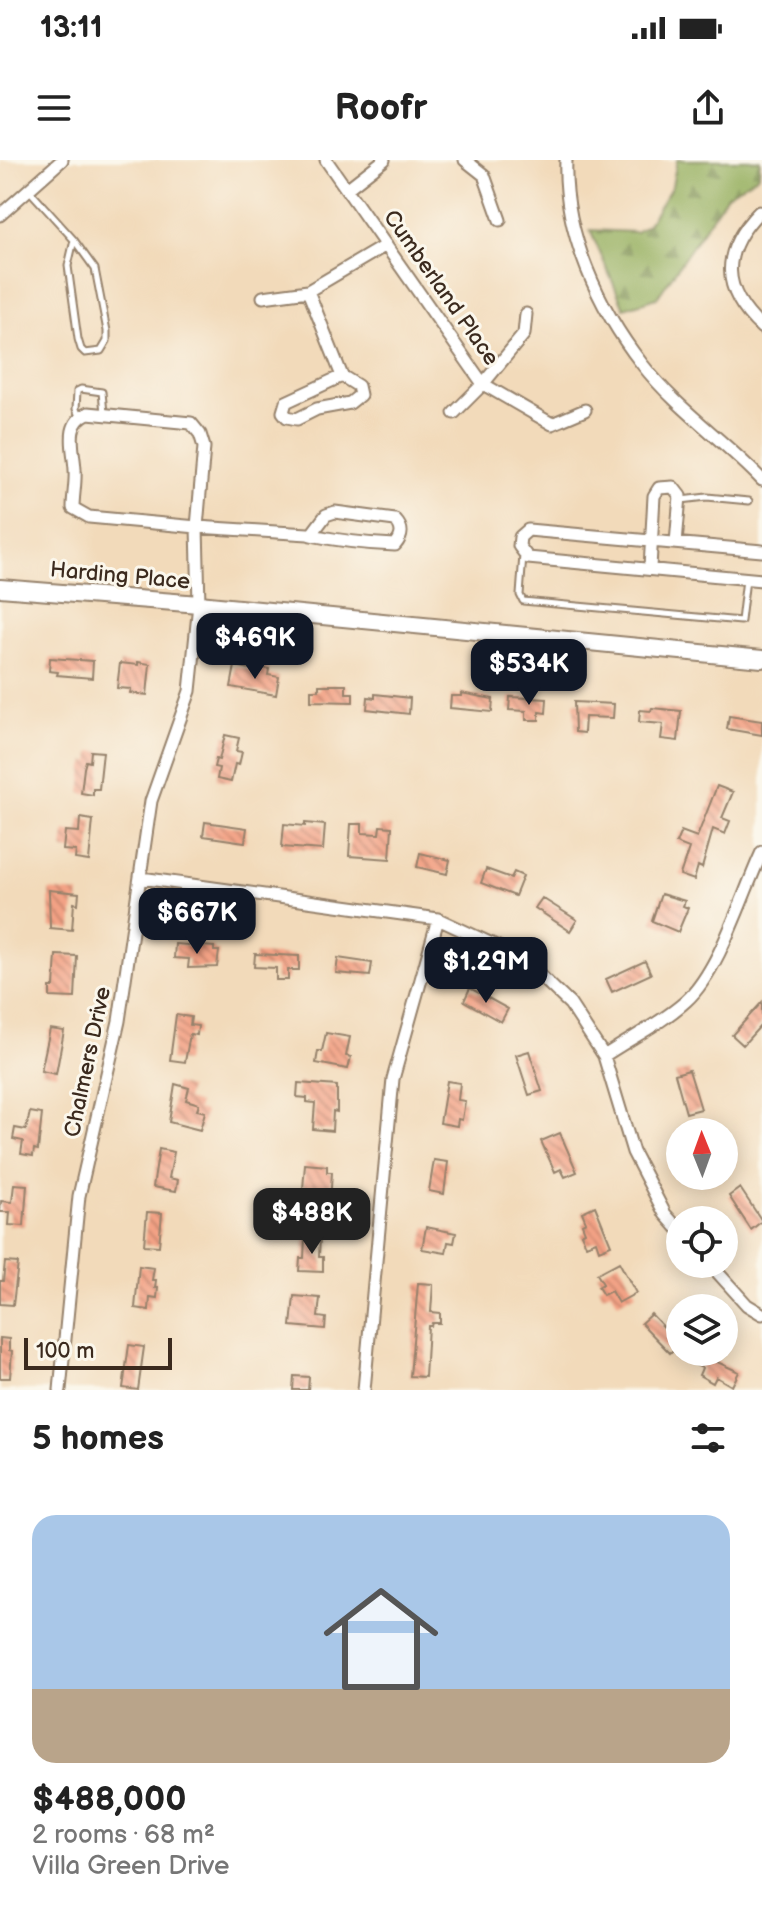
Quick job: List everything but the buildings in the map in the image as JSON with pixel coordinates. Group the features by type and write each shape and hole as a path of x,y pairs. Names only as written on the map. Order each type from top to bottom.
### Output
{"main road":[{"name":"Harding Place","path":"0,588 199,604 762,659"}],"street":[{"path":"0,215 62,160"},
{"name":"Cumberland Place","path":"326,160 483,384 552,424 585,410"},
{"path":"348,188 384,160"},
{"path":"465,160 484,175 500,220"},
{"path":"566,160 565,174 575,234 594,285 617,326 642,365 685,409 760,475"},
{"path":"759,212 741,230 731,255 731,281 742,307 762,328"},
{"path":"263,297 308,291 386,245"},
{"path":"308,291 342,376 358,386 360,395 352,402 317,409 297,419 287,417 283,412 286,402 342,376"},
{"path":"454,413 483,384 524,334 526,314"},
{"path":"104,415 88,413 79,417 74,426 73,508 89,517 311,535 365,544 395,545 402,532 395,520 335,512 326,515 311,535"},
{"name":"Chalmers Drive","path":"60,1390 79,1196 119,1021 151,801 190,691 199,604 197,527 204,447 200,434 191,423 104,415"},
{"path":"650,568 655,491 659,488 673,487 678,491 676,543"},
{"path":"762,551 528,530 520,537 519,546 528,558 762,580"},
{"path":"604,1056 686,1001 699,986 712,969 762,852"},
{"path":"141,878 438,919 522,958 570,1004 604,1056 633,1152 666,1215"},
{"path":"364,1390 393,1079 438,919"},
{"path":"723,1278 747,1305 762,1314"}],"lane":[{"path":"28,189 74,240 95,269 107,331 107,341 101,351 85,353 78,339 68,266 74,240"},
{"path":"79,417 77,391 81,389 102,392 104,415"},
{"path":"680,500 707,497 749,501"},
{"path":"523,554 520,595 523,601 741,621 746,579"}],"green space":[{"path":"677,160 760,160 759,175 727,195 657,298 624,308 590,230 636,232 648,224 672,186"}]}
